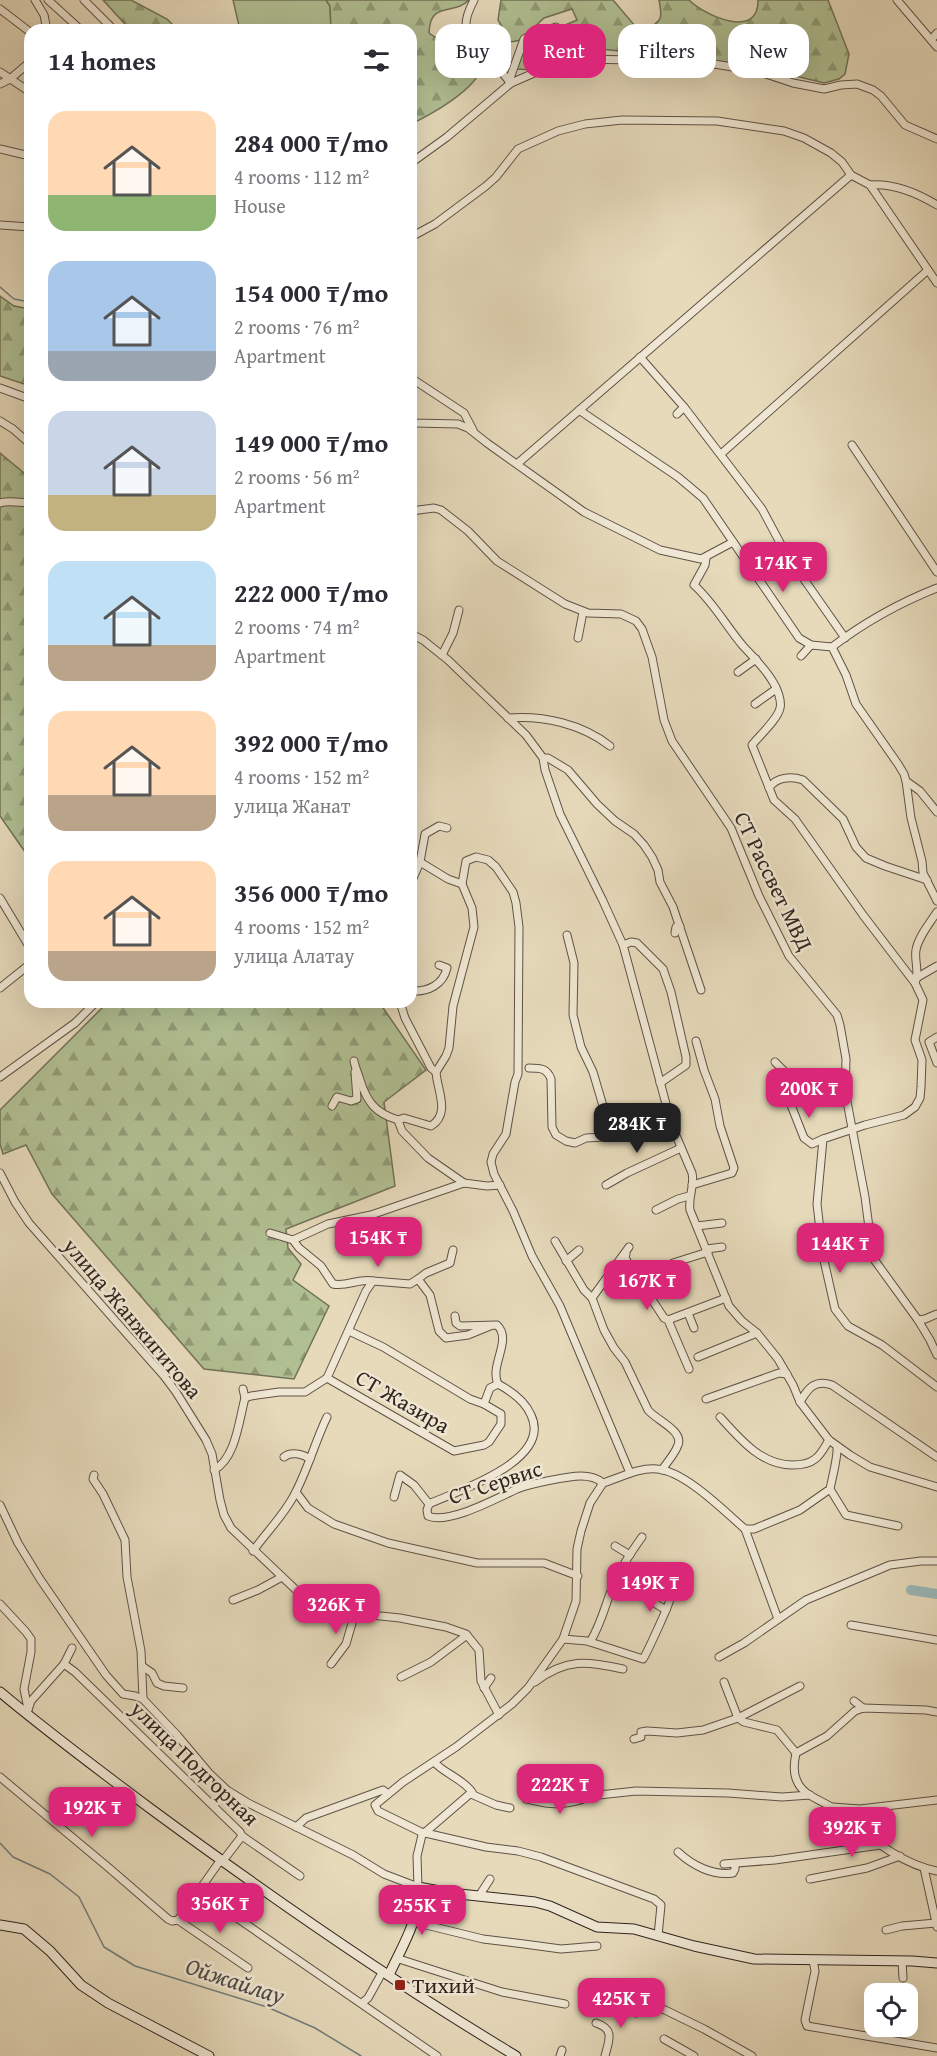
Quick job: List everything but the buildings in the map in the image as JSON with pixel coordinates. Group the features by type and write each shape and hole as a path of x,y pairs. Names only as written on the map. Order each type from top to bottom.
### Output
{"street":[{"path":"35,0 44,15 46,24"},
{"path":"48,0 74,24"},
{"path":"84,0 108,24"},
{"path":"474,0 469,9 467,34 495,62 510,82"},
{"path":"897,0 937,48"},
{"path":"0,9 24,27"},
{"path":"931,40 937,33"},
{"path":"510,82 523,42"},
{"path":"417,159 447,137 510,82 557,63 576,59 702,62 757,71 793,83 824,89 842,85 864,86 881,96 905,125 937,139"},
{"path":"0,84 24,67"},
{"path":"0,72 24,88"},
{"path":"417,234 435,224 486,186 518,149 558,131 585,124 622,120 717,121 784,131 804,138 831,153 842,162 851,175 870,185 937,283"},
{"path":"0,149 24,155"},
{"path":"518,464 851,175"},
{"path":"870,185 882,184 908,190 937,205"},
{"path":"0,225 24,227"},
{"path":"721,454 928,270"},
{"path":"640,357 684,407 762,509 785,552 845,638"},
{"path":"417,382 464,413 480,438 590,516 611,524 653,548 695,558 706,558 733,542"},
{"path":"0,388 24,397"},
{"path":"677,414 684,407"},
{"path":"579,410 698,493 799,638 811,645 832,648 860,626 900,604 937,588"},
{"path":"0,421 24,439"},
{"path":"417,422 458,424 473,430"},
{"path":"852,445 937,572"},
{"path":"0,503 8,501 24,503"},
{"path":"417,511 434,508 441,510 468,531 497,561 565,604 583,612 578,638"},
{"path":"706,558 705,565 694,585 709,598 776,689 780,708 752,745 774,800 795,819 863,915 916,980"},
{"path":"442,656 453,633 459,610"},
{"name":"СТ Рассвет МВД","path":"583,612 621,614 636,621 642,629 652,657 664,720 672,741 731,828 754,884 789,956 837,1015 846,1059 845,1090 865,1197 873,1257 918,1320 937,1355"},
{"path":"417,637 442,656 508,718 535,745 543,758 560,814 622,945 672,1126 692,1173 694,1182 689,1196 690,1210 731,1310 757,1333 787,1374 800,1402 837,1447 870,1467 937,1487"},
{"path":"801,656 811,645"},
{"path":"832,648 846,675 856,704 904,774 923,873 937,901"},
{"path":"738,672 756,659"},
{"path":"755,704 776,689"},
{"path":"508,718 533,717 556,722 597,736 610,746"},
{"path":"543,758 548,758 568,770 597,804 644,845 658,870 660,882 666,892 701,990"},
{"path":"769,788 771,784 784,779 794,777 803,780 843,819 856,847 866,858 927,880"},
{"path":"906,781 920,791 937,812"},
{"path":"417,868 426,834 439,826 447,828"},
{"path":"436,1072 449,1048 454,1000 474,927 472,908 462,884 465,864 469,858 476,857 488,860 496,867 513,892 519,927 519,1074 515,1082 506,1134 493,1154 491,1162 494,1174 532,1256 560,1306 630,1473"},
{"path":"419,863 462,884"},
{"path":"0,898 24,938"},
{"path":"775,1062 789,1076 799,1091 789,1100 806,1142 812,1144 904,1115 913,1110 918,1103 922,1060 915,1040 923,1000 916,980 916,950 928,925 937,913"},
{"path":"567,935 574,963 573,1015 580,1047 593,1072 606,1116 624,1132 672,1126"},
{"path":"622,945 631,942 642,946 661,966 671,992 686,1065 660,1083"},
{"path":"417,990 429,989 442,980 447,968 439,965"},
{"path":"916,980 937,966"},
{"path":"0,988 24,969"},
{"path":"0,1077 75,1023 90,1008"},
{"path":"332,1106 337,1096 351,1101 357,1099 354,1062 366,1098 380,1112 398,1120 404,1118 428,1126 434,1125 438,1120 442,1103 436,1072 431,1068 402,1008"},
{"path":"937,1037 929,1042 937,1063"},
{"path":"692,1185 724,1177 734,1171 720,1126 715,1099 696,1041"},
{"path":"529,1068 544,1069 550,1076 552,1127 560,1138 575,1143 586,1138 621,1136 632,1132"},
{"path":"398,1120 402,1131 428,1158 464,1183"},
{"path":"823,1139 818,1204 823,1256 835,1309 849,1326 882,1345 937,1387"},
{"path":"606,1185 681,1148"},
{"name":"улица Жанжигитова","path":"0,1173 29,1223 176,1392 206,1440 212,1454 226,1521 253,1551 317,1606 332,1611 438,1626 467,1635"},
{"path":"293,1240 328,1224 371,1215 464,1183 500,1185"},
{"path":"656,1210 689,1196"},
{"path":"697,1226 711,1222 723,1222"},
{"path":"270,1233 293,1240 298,1248 321,1266 333,1284 339,1285 369,1282 410,1284 450,1263 453,1250"},
{"path":"555,1241 584,1290 592,1298 604,1330 614,1348 626,1362 648,1410 652,1416 675,1431 679,1437 678,1445 662,1470"},
{"path":"674,1263 722,1247"},
{"path":"566,1261 579,1250"},
{"path":"592,1298 627,1250 625,1258 664,1318 668,1320 689,1369"},
{"path":"418,1279 430,1295 439,1331 444,1337 468,1335 490,1326"},
{"path":"244,1398 279,1392 305,1392 327,1378 369,1282"},
{"path":"668,1320 726,1298"},
{"path":"688,1313 694,1328"},
{"path":"918,1320 937,1314"},
{"path":"455,1316 456,1323 460,1326 497,1325 503,1332 504,1337 496,1371 498,1384"},
{"path":"349,1331 383,1347 470,1399 484,1404"},
{"path":"698,1357 757,1333"},
{"path":"706,1400 779,1373 787,1374"},
{"name":"СТ Жазира","path":"327,1378 454,1451 484,1445 499,1429 502,1421 501,1414 484,1404 490,1388 498,1384"},
{"path":"800,1402 810,1388 816,1384 822,1382 832,1385 937,1457"},
{"name":"СТ Сервис","path":"498,1384 520,1399 530,1413 535,1428 530,1443 516,1459 492,1478 429,1504 428,1516 435,1518 472,1510 522,1487 580,1476 594,1477 603,1483"},
{"path":"214,1470 222,1464 235,1440 244,1398 243,1389"},
{"path":"253,1551 279,1519 296,1492 327,1417"},
{"path":"720,1417 737,1436 762,1457 782,1465 798,1465 815,1459 829,1440"},
{"path":"837,1447 838,1453 830,1489 846,1515 898,1526"},
{"path":"284,1457 292,1454 310,1459"},
{"path":"528,1688 566,1637 576,1601 577,1549 590,1503 603,1483 630,1473 646,1469 662,1470 694,1486 745,1529 778,1618"},
{"path":"94,1475 93,1479 103,1494 124,1540 127,1577 139,1638 143,1699"},
{"path":"394,1497 400,1475 414,1485 429,1504"},
{"path":"745,1529 754,1530 800,1510 830,1489"},
{"path":"296,1492 308,1508 334,1524 387,1543 477,1563 544,1563 578,1576"},
{"path":"0,1505 18,1543 40,1579 106,1675 123,1694 143,1699 223,1787 248,1803 353,1855 384,1874 418,1887 534,1902 550,1906 597,1927 633,1929 694,1946 754,1959 937,1963"},
{"path":"590,1642 615,1582 642,1537"},
{"path":"615,1546 630,1555"},
{"path":"719,1657 806,1600 890,1565 937,1561"},
{"path":"566,1637 643,1659 670,1602 665,1571"},
{"path":"232,1600 282,1577"},
{"path":"0,1604 31,1640 24,1689 28,1712"},
{"path":"656,1604 666,1610"},
{"path":"331,1664 343,1651 355,1613"},
{"path":"851,1625 937,1640"},
{"path":"401,1677 431,1662 467,1635 478,1650 484,1688 499,1715"},
{"path":"28,1712 31,1701 67,1666 72,1648"},
{"path":"623,1669 593,1664 566,1665 554,1669 528,1688 499,1715 375,1805 378,1811 425,1833 542,1857 654,1899 661,1905 658,1936"},
{"name":"улица Подгорная","path":"67,1666 242,1836 300,1876"},
{"path":"142,1666 152,1673 157,1683 183,1688"},
{"path":"484,1688 491,1678"},
{"path":"724,1682 738,1718 744,1722 781,1732 796,1753 796,1780 807,1792 832,1807 880,1845 924,1868 937,1871"},
{"path":"634,1739 641,1737 641,1732 696,1731 738,1718 800,1686"},
{"path":"0,1692 28,1712 94,1767 221,1862 456,2020 516,2056"},
{"path":"854,1701 863,1708"},
{"path":"796,1753 827,1736 855,1711 863,1708 937,1712"},
{"path":"434,1762 442,1770 463,1782 471,1789 471,1794"},
{"path":"0,1778 168,1919 178,1920 249,1968"},
{"path":"296,1827 306,1818 383,1790 388,1794"},
{"path":"526,1799 555,1803 636,1791 782,1797 807,1792"},
{"path":"471,1794 496,1805 510,1808"},
{"path":"362,2003 399,1959 403,1943 414,1922 418,1887 417,1856 422,1835 471,1794"},
{"path":"832,1807 860,1809 937,1800"},
{"path":"178,1920 242,1836"},
{"path":"724,1864 775,1860 880,1845"},
{"path":"678,1852 696,1866 725,1874 733,1873 735,1864"},
{"path":"810,1879 867,1868 900,1856"},
{"path":"886,1930 902,1926 936,1925 924,1868"},
{"path":"479,1896 490,1879"},
{"path":"198,1891 438,2056"},
{"path":"414,1922 483,1939 518,1944 561,1949 597,1946"},
{"path":"0,1925 24,1929 50,1951 81,1985 108,2003 209,2056"},
{"path":"399,1959 502,1992 565,2004"},
{"path":"813,1960 815,1971 806,2020 807,2026 937,2048"},
{"path":"902,1961 903,1978"},
{"path":"636,2013 640,2006 645,2004 655,2007 704,2029 752,2056"},
{"path":"596,2023 605,2026 608,2030 605,2056"},
{"path":"664,2039 694,2056"}],"green space":[{"path":"103,0 131,0 172,24 124,24"},
{"path":"233,0 326,0 330,6 331,24 239,24"},
{"path":"326,0 469,0 463,5 438,12 430,23 429,33 435,37 435,78 475,78 470,85 445,105 417,121 417,24 331,24 330,6"},
{"path":"501,0 613,0 633,24 618,24 618,51 606,50 606,24 567,24 577,20 572,9 544,18 538,24 523,24 523,38 511,42 511,24 500,24 498,20"},
{"path":"659,0 689,0 718,18 741,22 750,19 756,12 758,0 828,0 849,54 845,74 839,79 824,83 804,78 809,78 809,24 728,24 728,63 716,62 716,24 655,24 661,16"},
{"path":"522,49 523,69 517,69 518,58"},
{"path":"0,296 14,306 24,308 24,384 0,376"},
{"path":"0,453 24,473 24,850 0,816"},
{"path":"102,1008 383,1008 426,1070 384,1102 395,1186 286,1229 288,1248 301,1264 293,1280 329,1306 294,1379 204,1369 52,1194 26,1145 3,1154 0,1144 0,1110"}],"waterway":[{"path":"0,287 14,299 24,301"},
{"path":"911,1590 937,1594"},
{"name":"Ойжайлау","path":"0,1843 13,1857 50,1874 79,1897 104,1947 135,1966 267,2007 315,2028 361,2056"}],"place":[{"name":"Тихий","path":"400,1985"}]}
